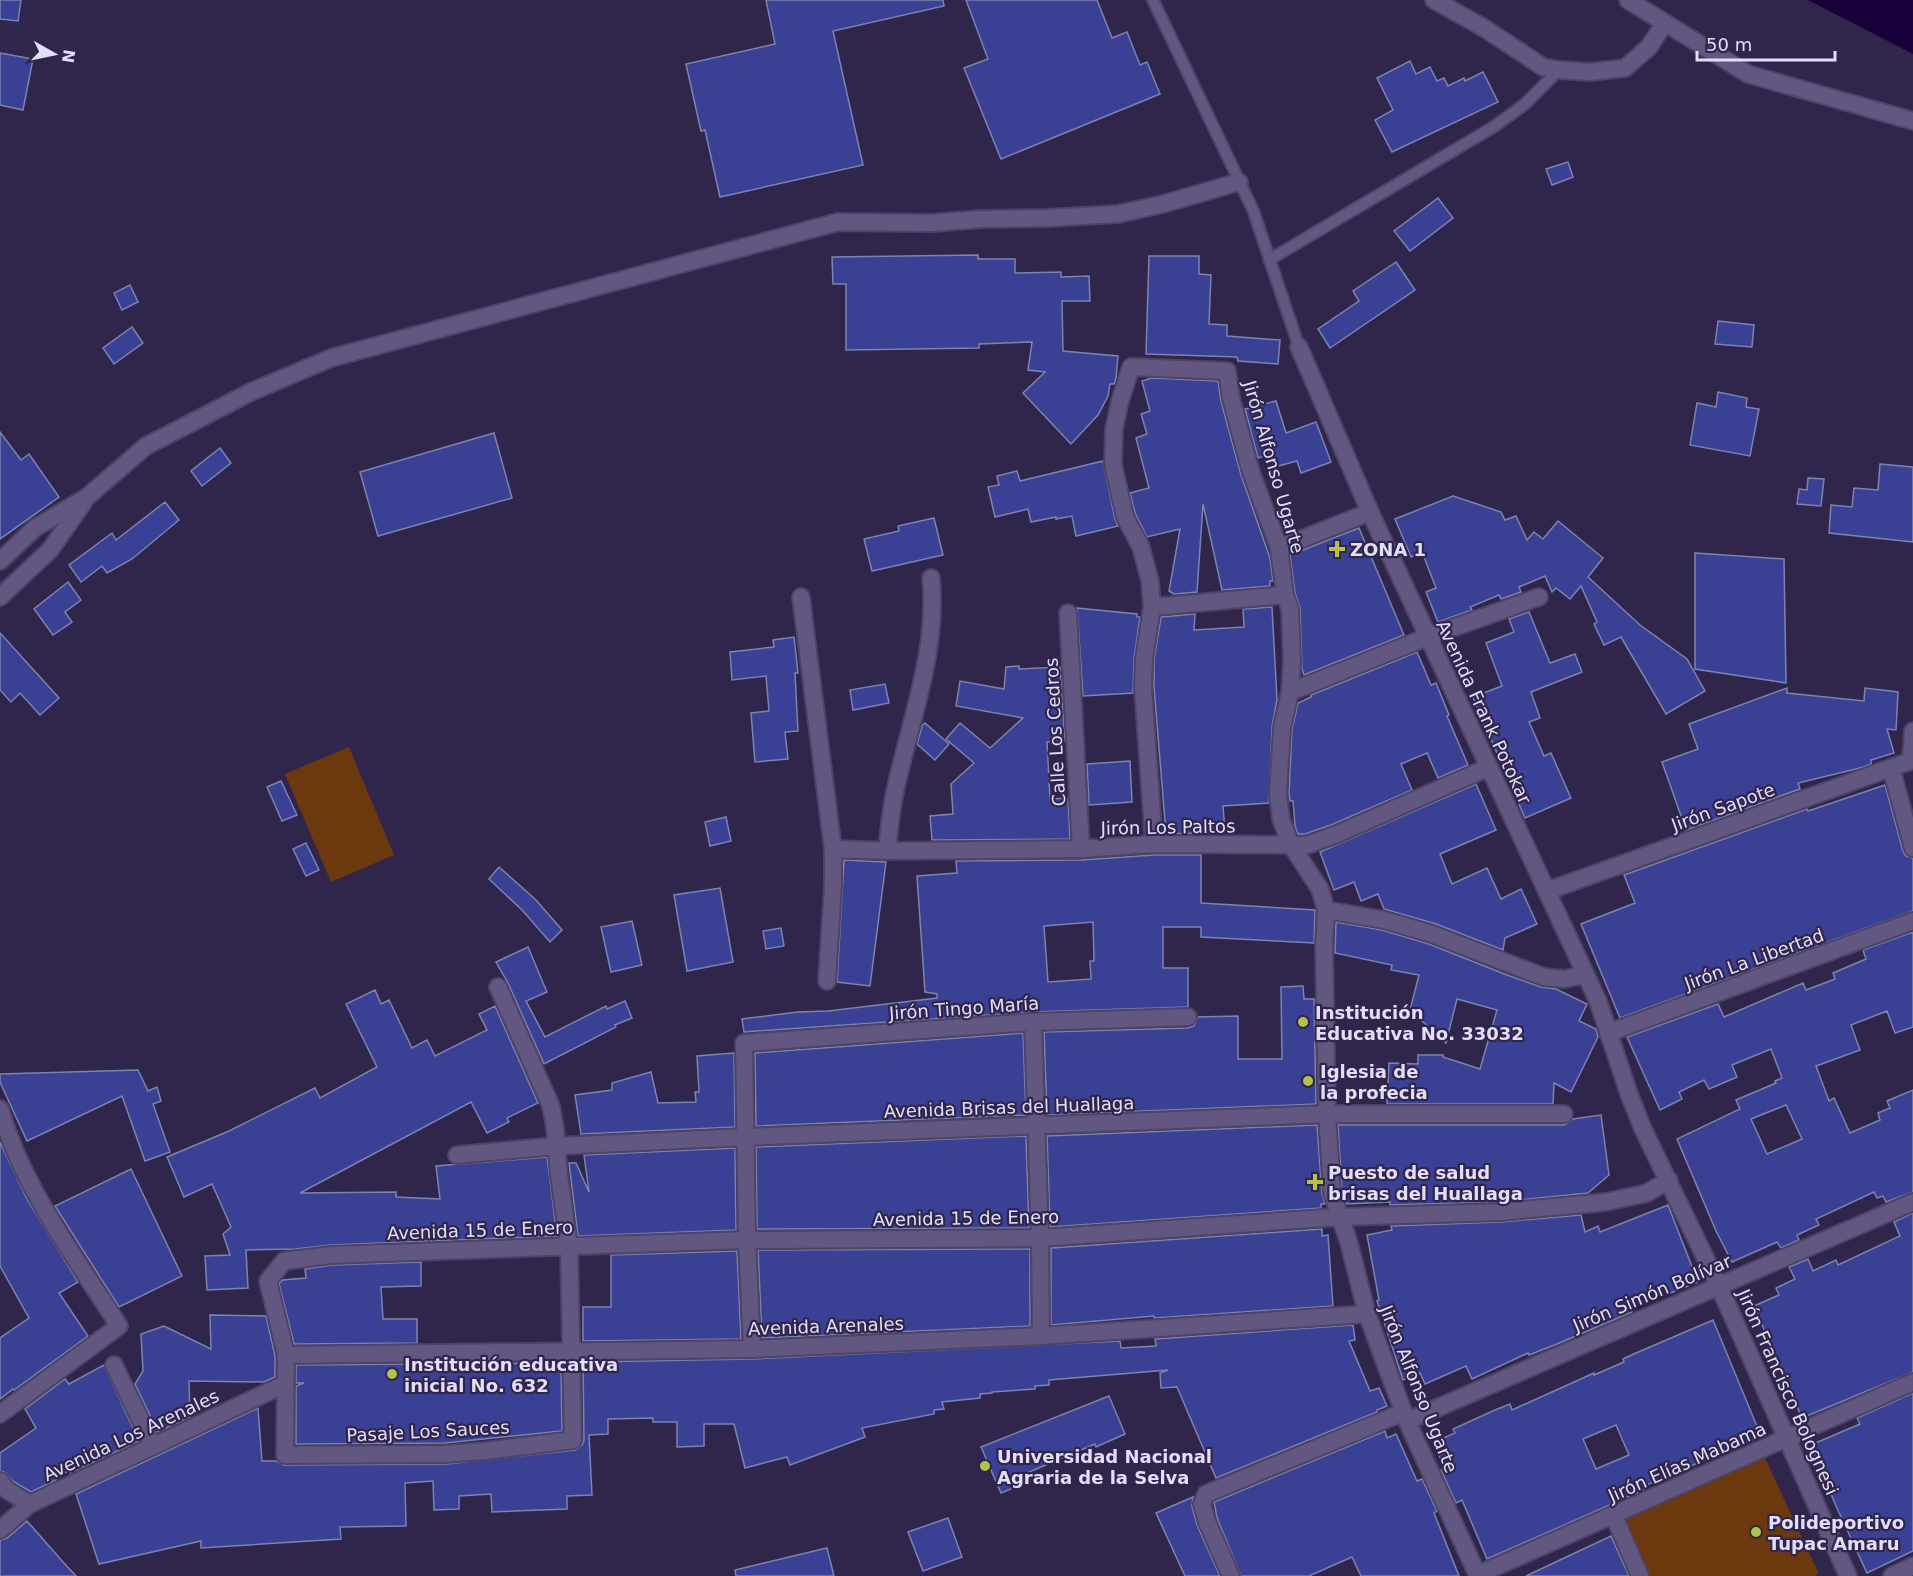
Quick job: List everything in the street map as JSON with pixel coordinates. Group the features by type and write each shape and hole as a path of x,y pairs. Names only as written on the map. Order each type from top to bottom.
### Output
{"street":[{"path":"1434,0 1484,28 1543,67 1559,70 1590,72 1625,68 1649,47 1665,23"},
{"path":"1628,0 1748,74 1913,121"},
{"path":"0,561 35,528 87,497 146,446 251,392 331,358 838,222 932,223 1118,214 1163,204 1239,182"},
{"name":"Avenida Frank Potokar","path":"1299,347 1427,637 1598,1001 1629,1095"},
{"name":"Jirón Alfonso Ugarte","path":"1152,607 1150,581 1141,547 1125,517 1113,464 1114,429 1120,401 1131,367 1227,371 1231,398 1251,472 1279,548 1290,609 1292,632 1290,692 1282,728 1278,793 1281,819 1291,845 1320,889 1326,910 1324,945 1327,1114 1332,1193 1350,1243 1367,1314 1406,1417 1478,1576"},
{"path":"0,597 50,550 87,497"},
{"path":"1279,548 1370,512"},
{"path":"887,852 896,788 927,665 933,597 931,578"},
{"path":"1154,844 1143,687 1144,659 1152,607 1286,595"},
{"path":"801,597 833,849 834,867 827,981"},
{"path":"1290,692 1427,637 1539,597"},
{"name":"Calle Los Cedros","path":"1068,613 1081,849"},
{"path":"1912,760 1913,731"},
{"name":"Jirón Sapote","path":"1547,891 1912,760"},
{"name":"Jirón Los Paltos","path":"833,849 887,852 1081,849 1154,844 1307,845 1335,835 1487,768"},
{"path":"1891,768 1913,848"},
{"path":"1326,910 1384,920 1432,934 1544,977 1564,979 1585,975"},
{"name":"Jirón La Libertad","path":"1608,1033 1913,921"},
{"path":"498,987 551,1106 569,1246 572,1350"},
{"name":"Jirón Tingo María","path":"746,1137 744,1043 1032,1022 1188,1017"},
{"path":"1032,1022 1041,1238 1041,1336"},
{"name":"Jirón Francisco Bolognesi","path":"1629,1095 1643,1129 1670,1180 1719,1286 1848,1576"},
{"path":"0,1109 7,1133 21,1165 57,1229 119,1326 0,1414"},
{"name":"Avenida Brisas del Huallaga","path":"457,1155 557,1146 746,1137 1327,1114 1564,1114"},
{"path":"746,1137 747,1240 752,1349"},
{"name":"Avenida 15 de Enero","path":"286,1355 268,1281 284,1261 332,1255 747,1240 1041,1238 1339,1216 1501,1212 1606,1202 1647,1193 1670,1180"},
{"name":"Jirón Simón Bolívar","path":"1231,1576 1207,1522 1202,1504 1206,1494 1406,1417 1913,1202"},
{"name":"Avenida Arenales","path":"286,1355 752,1349 1041,1336 1367,1314"},
{"name":"Pasaje Los Sauces","path":"285,1384 285,1455 445,1454 485,1451 573,1440 572,1350"},
{"path":"285,1384 286,1355"},
{"path":"114,1365 153,1446"},
{"name":"Jirón Elías Mabama","path":"1478,1576 1913,1382"},
{"name":"Avenida Los Arenales","path":"0,1530 30,1504 285,1384"},
{"path":"0,1481 7,1490 30,1504"},
{"path":"1614,1516 1640,1576"},
{"path":"1892,1576 1913,1566"}],"lane":[{"path":"1153,0 1252,210 1299,347"},
{"path":"1269,260 1495,126 1526,104 1559,70"}],"shaded area":[{"path":"1808,0 1913,0 1913,54"},
{"path":"349,747 394,855 331,882 285,774"},
{"path":"1765,1458 1819,1574 1815,1576 1639,1576 1616,1524"}],"building":[{"path":"0,0 21,0 18,21 0,19"},
{"path":"766,0 943,0 944,6 833,31 863,165 720,197 705,130 701,131 686,64 775,44"},
{"path":"966,0 1097,0 1112,38 1127,32 1140,65 1147,62 1160,94 1001,159 964,68 988,59"},
{"path":"0,53 33,59 23,110 0,105"},
{"path":"1410,61 1416,74 1430,67 1437,81 1444,78 1448,86 1483,72 1498,102 1392,152 1375,120 1393,110 1377,78"},
{"path":"1568,162 1573,177 1552,185 1546,169"},
{"path":"1438,198 1453,218 1410,251 1394,231"},
{"path":"978,255 978,259 1015,259 1015,273 1061,272 1061,277 1089,276 1090,301 1062,301 1063,351 1118,356 1116,378 1114,384 1110,384 1108,396 1098,415 1071,444 1023,393 1045,372 1028,370 1032,342 979,344 979,348 846,350 846,284 833,284 832,257"},
{"path":"1149,256 1199,256 1199,274 1211,275 1209,324 1227,325 1227,336 1280,340 1278,364 1238,361 1237,357 1146,354"},
{"path":"1396,262 1415,290 1330,348 1318,329 1359,301 1353,291"},
{"path":"130,285 138,302 122,310 114,293"},
{"path":"1718,321 1754,325 1752,347 1715,344"},
{"path":"132,327 143,343 114,364 103,348"},
{"path":"1152,378 1218,381 1221,401 1241,475 1270,558 1273,581 1270,581 1270,586 1222,590 1203,504 1197,592 1174,594 1169,591 1180,529 1147,537 1135,513 1130,493 1149,488 1136,438 1147,434 1141,414 1150,411 1142,381"},
{"path":"1718,392 1747,398 1746,407 1759,409 1750,456 1690,445 1697,403 1716,407"},
{"path":"1276,401 1286,433 1316,422 1331,462 1301,473 1297,461 1274,467 1271,454 1258,458 1245,409"},
{"path":"0,432 21,460 29,454 59,497 0,539"},
{"path":"494,433 512,498 378,536 360,472"},
{"path":"220,448 231,463 202,486 191,471"},
{"path":"1103,461 1118,526 1076,536 1072,516 1031,522 1028,509 995,517 988,487 999,485 997,476 1017,471 1020,481"},
{"path":"1880,464 1913,467 1913,542 1829,533 1831,505 1852,507 1854,488 1878,490"},
{"path":"1808,478 1824,479 1821,506 1797,504 1799,489 1807,490"},
{"path":"1453,496 1501,512 1505,520 1516,516 1527,540 1534,532 1543,539 1558,521 1603,558 1588,577 1640,625 1687,659 1705,691 1666,714 1621,637 1604,645 1594,624 1597,622 1581,586 1570,599 1556,588 1552,592 1545,576 1519,587 1521,592 1501,599 1499,595 1470,607 1472,610 1438,622 1426,592 1436,588 1422,552 1411,557 1395,519"},
{"path":"165,502 179,520 132,559 107,573 102,566 81,582 69,565 112,533 116,540"},
{"path":"934,518 943,555 872,571 864,539 899,531 898,526"},
{"path":"1359,528 1404,635 1304,675 1300,608 1295,593 1290,555"},
{"path":"1695,553 1784,559 1786,683 1695,669"},
{"path":"68,582 81,600 65,612 72,622 53,635 34,609"},
{"path":"1272,607 1277,700 1272,727 1269,803 1223,806 1225,832 1166,834 1154,687 1154,660 1161,617 1195,614 1194,630 1244,627 1243,609"},
{"path":"1077,608 1137,614 1137,617 1140,617 1134,659 1133,693 1083,696"},
{"path":"1529,612 1550,663 1575,654 1582,672 1531,692 1540,718 1529,722 1544,756 1551,753 1571,798 1525,818 1490,737 1488,738 1473,697 1502,686 1486,643 1514,632 1509,619"},
{"path":"0,633 59,698 40,715 20,693 11,702 0,690"},
{"path":"794,637 798,673 795,673 798,731 785,732 788,759 755,762 751,713 769,711 766,676 732,680 730,652 774,647 773,640"},
{"path":"1417,652 1431,685 1436,683 1468,765 1438,778 1427,753 1401,764 1412,790 1331,825 1305,834 1298,834 1293,801 1290,801 1289,793 1292,729 1298,703 1311,695"},
{"path":"1019,666 1019,669 1060,667 1065,741 1047,742 1050,799 1068,798 1070,839 932,840 930,816 953,814 951,784 974,763 946,739 960,723 990,748 1023,718 956,706 960,681 1004,689 1006,667"},
{"path":"885,684 889,703 853,710 850,690"},
{"path":"1787,688 1787,693 1864,701 1865,688 1898,692 1896,730 1887,729 1894,753 1871,760 1871,764 1864,767 1798,783 1800,789 1686,830 1662,762 1698,749 1689,724"},
{"path":"925,723 949,744 935,760 917,744"},
{"path":"1130,761 1132,802 1089,805 1087,764"},
{"path":"281,781 297,815 282,821 267,787"},
{"path":"1476,784 1496,830 1440,854 1452,884 1487,868 1501,899 1521,889 1537,924 1505,938 1503,950 1436,924 1384,909 1378,894 1361,901 1354,882 1334,890 1320,852"},
{"path":"1885,785 1903,851 1906,856 1913,858 1913,911 1620,1018 1581,924 1635,903 1624,875 1807,809 1808,811"},
{"path":"726,817 731,841 710,846 705,822"},
{"path":"306,843 319,870 306,876 293,849"},
{"path":"1154,855 1201,855 1201,903 1315,910 1314,943 1201,937 1201,927 1163,927 1163,968 1188,968 1188,1007 1032,1012 744,1032 742,1019 937,998 937,994 925,992 917,876 957,873 956,861 1081,860","holes":["1093,922 1094,961 1090,961 1091,979 1048,982 1044,926"]},
{"path":"844,860 886,862 870,986 837,982"},
{"path":"499,867 536,900 562,930 550,942 523,911 489,879"},
{"path":"720,888 733,962 687,971 674,895"},
{"path":"632,921 642,965 611,972 601,927"},
{"path":"1336,922 1382,930 1429,944 1507,975 1541,987 1556,989 1587,1004 1579,1021 1596,1029 1598,1037 1571,1092 1554,1083 1553,1104 1387,1104 1389,1063 1418,1064 1418,1055 1443,1055 1443,1057 1480,1069 1497,1010 1457,999 1446,1043 1410,1010 1419,975 1391,970 1392,965 1335,953"},
{"path":"781,928 784,946 766,949 763,931"},
{"path":"1913,932 1913,1027 1895,1033 1887,1011 1851,1025 1860,1050 1816,1066 1829,1101 1834,1098 1850,1133 1880,1120 1878,1113 1890,1108 1887,1101 1913,1090 1913,1192 1886,1202 1883,1196 1877,1198 1874,1192 1816,1219 1819,1225 1797,1235 1799,1240 1781,1248 1777,1242 1732,1262 1716,1231 1677,1139 1740,1109 1736,1100 1776,1083 1775,1081 1782,1078 1771,1049 1732,1065 1737,1077 1709,1089 1704,1080 1679,1092 1682,1099 1660,1110 1627,1037 1718,1004 1724,1017 1803,983 1806,990 1835,979 1833,973 1866,959 1863,950","holes":["1786,1105 1802,1139 1767,1154 1751,1119"]},
{"path":"528,947 547,992 526,1001 545,1037 606,1006 607,1009 625,1001 632,1018 544,1064 508,983 496,962"},
{"path":"1303,986 1304,999 1314,999 1316,1104 1047,1115 1044,1032 1188,1028 1194,1026 1198,1017 1238,1016 1238,1059 1282,1059 1281,987"},
{"path":"375,990 381,1004 389,1000 412,1048 427,1040 435,1056 487,1030 479,1014 495,1006 538,1103 507,1118 509,1122 487,1133 471,1102 300,1193 396,1192 396,1197 440,1199 436,1166 547,1157 557,1236 246,1250 248,1288 207,1290 205,1256 230,1255 223,1234 231,1227 212,1184 184,1197 167,1157 229,1131 315,1088 320,1098 377,1067 346,1004"},
{"path":"1023,1033 1026,1115 756,1126 755,1053"},
{"path":"734,1053 735,1127 581,1134 575,1095 612,1090 612,1083 651,1072 658,1103 696,1102 695,1092 699,1092 697,1056"},
{"path":"138,1070 148,1091 157,1087 161,1101 153,1104 170,1152 145,1161 122,1096 27,1141 0,1082 0,1074"},
{"path":"1601,1115 1609,1175 1588,1193 1500,1202 1390,1205 1390,1202 1347,1204 1342,1191 1338,1125 1564,1125 1573,1119"},
{"path":"1317,1125 1322,1194 1325,1204 1321,1204 1321,1208 1050,1227 1047,1136"},
{"path":"1026,1136 1029,1228 757,1229 756,1147"},
{"path":"0,1142 27,1199 78,1282 59,1293 88,1336 0,1399 0,1338 29,1318 0,1266"},
{"path":"735,1148 736,1230 578,1236 569,1163 576,1163 589,1192 584,1155"},
{"path":"131,1169 182,1276 119,1307 55,1206"},
{"path":"1668,1205 1698,1282 1668,1294 1665,1287 1628,1302 1632,1312 1557,1344 1529,1355 1528,1353 1472,1379 1466,1366 1425,1384 1420,1373 1403,1380 1377,1301 1379,1300 1367,1235 1392,1230 1391,1226 1501,1222 1581,1215 1585,1232 1598,1226 1600,1232"},
{"path":"1913,1213 1913,1372 1802,1418 1754,1306 1779,1295 1776,1288 1795,1279 1789,1267 1808,1259 1813,1271 1836,1260 1838,1265 1900,1236 1894,1222"},
{"path":"1322,1229 1322,1236 1328,1235 1333,1306 1154,1318 1154,1316 1051,1325 1051,1248"},
{"path":"1030,1249 1030,1326 762,1338 758,1250"},
{"path":"737,1251 741,1339 583,1341 583,1307 611,1307 611,1255"},
{"path":"421,1262 421,1286 381,1287 383,1319 417,1319 417,1343 294,1344 279,1284 282,1280 306,1278 305,1269 332,1265"},
{"path":"210,1315 266,1316 275,1356 275,1377 264,1382 189,1381 190,1417 158,1432 135,1384 143,1371 141,1334 164,1326 211,1349"},
{"path":"1713,1320 1761,1436 1644,1486 1646,1489 1487,1559 1462,1500 1456,1503 1441,1470 1445,1469 1436,1448 1439,1440 1455,1433 1453,1429 1495,1410 1510,1404 1512,1410 1624,1362 1623,1359","holes":["1616,1425 1629,1455 1596,1469 1583,1439"]},
{"path":"1353,1325 1355,1340 1349,1341 1370,1391 1379,1388 1387,1406 1216,1478 1177,1387 1161,1388 1160,1373 1168,1370 1049,1380 1049,1385 1035,1386 1035,1389 992,1392 980,1394 980,1398 942,1402 944,1409 934,1410 934,1414 862,1428 865,1437 790,1465 787,1457 745,1468 734,1424 704,1424 704,1446 677,1447 677,1422 653,1422 653,1418 608,1419 608,1434 589,1435 592,1495 567,1496 567,1509 492,1512 491,1494 459,1496 459,1509 434,1510 433,1481 405,1483 406,1526 340,1527 341,1539 201,1548 201,1541 99,1564 76,1494 258,1408 262,1461 277,1461 284,1465 446,1464 575,1450 582,1445 584,1440 583,1362 752,1359 1120,1341 1121,1348 1156,1346 1155,1339"},
{"path":"540,1362 540,1364 561,1365 562,1431 445,1443 296,1444 296,1386 304,1383 296,1383 296,1365 502,1366 502,1364"},
{"path":"104,1365 139,1441 70,1473 69,1470 54,1481 31,1492 0,1471 0,1453 36,1428 25,1409 65,1379 69,1384"},
{"path":"1913,1393 1913,1551 1867,1573 1836,1506 1813,1450 1813,1444 1860,1424 1857,1418"},
{"path":"1109,1396 1125,1434 1096,1447 1095,1444 1027,1473 1030,1481 1001,1493 981,1447"},
{"path":"1385,1431 1387,1438 1396,1434 1417,1481 1422,1479 1437,1511 1434,1513 1459,1576 1361,1576 1352,1557 1309,1576 1241,1576 1217,1518 1214,1502"},
{"path":"1193,1497 1192,1507 1197,1525 1220,1576 1185,1576 1156,1513"},
{"path":"948,1518 962,1557 923,1571 908,1532"},
{"path":"27,1521 76,1576 0,1576 0,1540 7,1538"},
{"path":"1611,1536 1629,1576 1526,1576"},
{"path":"827,1548 834,1576 736,1576 735,1570"}],"place":[{"name":"ZONA 1","path":"1337,549"},
{"name":"Institución Educativa No. 33032","path":"1303,1022"},
{"name":"Iglesia de la profecia","path":"1308,1081"},
{"name":"Puesto de salud brisas del Huallaga","path":"1315,1182"},
{"name":"Institución educativa inicial No. 632","path":"392,1374"},
{"name":"Universidad Nacional Agraria de la Selva","path":"985,1466"},
{"name":"Polideportivo Tupac Amaru","path":"1756,1532"}]}
